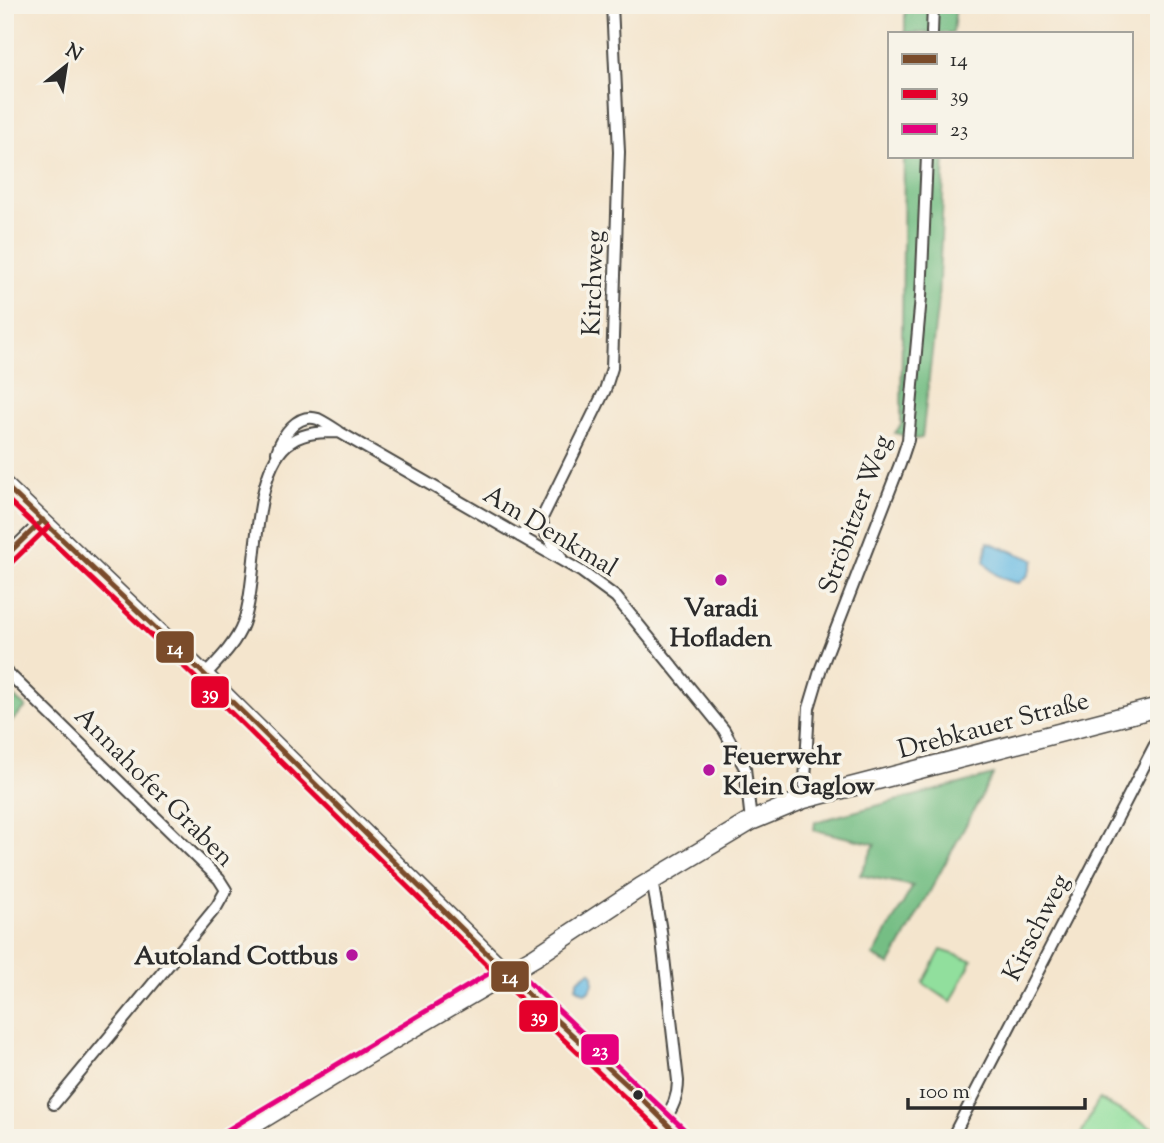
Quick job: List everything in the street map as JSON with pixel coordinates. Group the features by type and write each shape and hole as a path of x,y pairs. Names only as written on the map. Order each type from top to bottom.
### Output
{"main road":[{"path":"5,485 205,675 507,973 681,1138"},
{"name":"Drebkauer Straße","path":"231,1138 507,973 652,880 751,821 804,799 1158,710"}],"street":[{"name":"Kirchweg","path":"520,536 542,518 605,390 611,368 618,152 612,5"},
{"path":"932,32 933,5"},
{"name":"Ströbitzer Weg","path":"804,799 809,708 821,668 908,440 920,297 926,158"},
{"name":"Am Denkmal","path":"205,675 227,651 244,621 262,501 281,441 300,420 318,419 565,562 600,583 616,597 724,730 745,768 751,821"},
{"path":"542,518 544,531 565,562"},
{"path":"5,557 43,520"},
{"name":"Annahofer Graben","path":"5,670 219,878 226,890 217,906 54,1104"},
{"name":"Kirschweg","path":"952,1138 1159,737"},
{"path":"652,880 661,931 678,1081 678,1095 663,1121"}],"green space":[{"path":"905,5 956,5 953,32 905,32"},
{"path":"904,158 945,158 938,300 922,438 895,433 901,425"},
{"path":"9,693 26,707 5,728 5,697"},
{"path":"993,775 890,965 873,956 913,886 860,875 875,844 814,830 815,822"},
{"path":"941,950 972,960 951,1002 923,983"},
{"path":"1099,1099 1159,1131 1159,1138 1079,1138"}],"water":[{"path":"988,542 1034,560 1028,575 1019,583 1003,578 991,570 984,561"},
{"path":"590,971 593,984 585,993 576,987 578,980"}],"transit line":[{"name":"14","path":"5,485 205,675 529,995 681,1138"},
{"name":"39","path":"5,497 199,681 523,1001 668,1138"},
{"name":"14","path":"5,557 43,520"},
{"name":"39","path":"11,563 49,526"},
{"name":"23","path":"226,1131 503,965"},
{"name":"23","path":"513,967 687,1132"}],"place":[{"name":"Varadi Hofladen","path":"721,580"},
{"name":"Feuerwehr Klein Gaglow","path":"709,770"},
{"name":"Autoland Cottbus","path":"352,955"}]}
